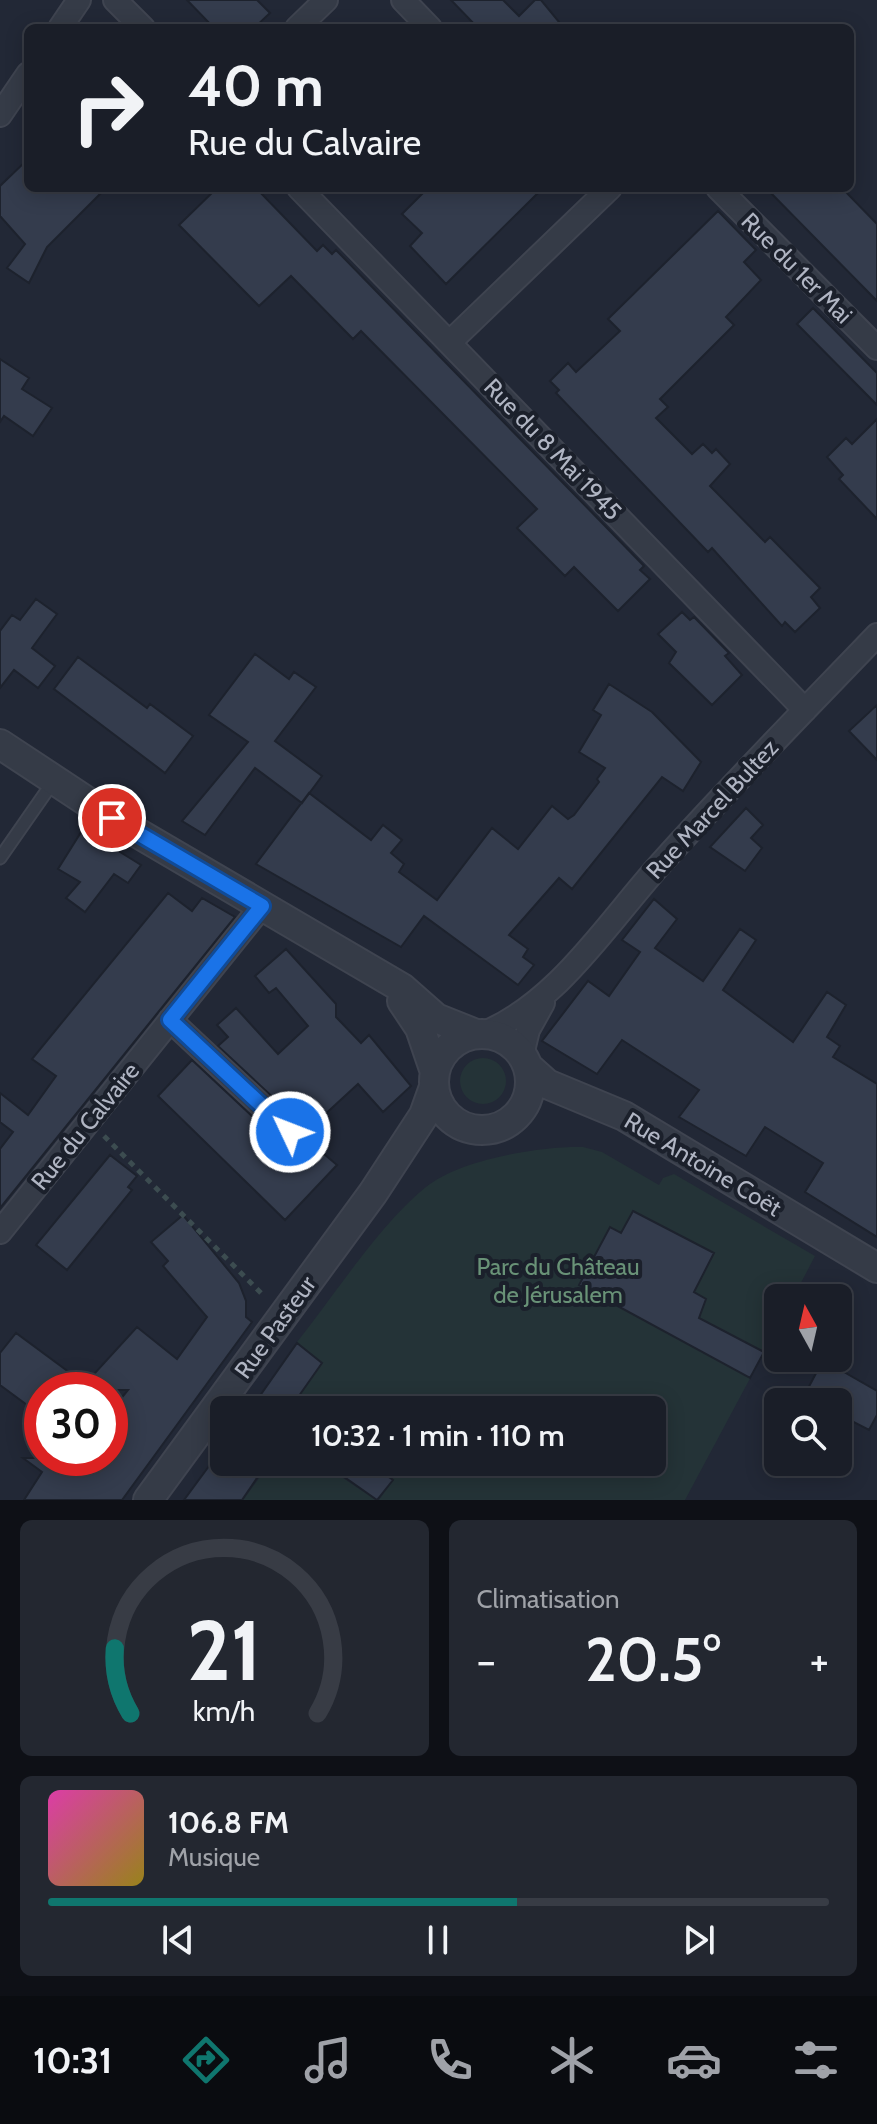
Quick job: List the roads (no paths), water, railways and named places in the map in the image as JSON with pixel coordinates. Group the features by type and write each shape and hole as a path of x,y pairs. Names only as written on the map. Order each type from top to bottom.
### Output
{"street":[{"path":"63,24 79,0"},
{"path":"115,0 139,24"},
{"path":"301,24 326,0"},
{"path":"403,0 426,24"},
{"path":"0,115 24,80"},
{"name":"Rue du 8 Mai 1945","path":"303,192 805,710"},
{"path":"450,342 597,192"},
{"name":"Rue du 1er Mai","path":"722,192 877,348"},
{"name":"Rue Marcel Bultez","path":"479,1034 515,1019 551,988 663,860 877,635"},
{"path":"0,744 53,782 262,906 377,974 409,993 436,1018 505,1040 525,1061 530,1091 516,1117 495,1129 471,1129 446,1114 415,1018 377,974"},
{"name":"Rue du Calvaire","path":"0,1232 262,906"},
{"name":"Rue Marcel Bultez","path":"525,1061 528,1030 551,988"},
{"path":"170,1020 310,1151"},
{"path":"434,1080 449,1047 479,1034"},
{"name":"Rue Antoine Coët","path":"525,1061 547,1084 624,1116 877,1268"},
{"name":"Rue Pasteur","path":"148,1500 373,1193 424,1115 434,1080"},
{"name":"Rue Pasteur","path":"373,1193 429,1141 471,1129"}],"lane":[{"path":"0,858 53,782"}],"park label":[{"name":"Parc du Château de Jérusalem","path":"558,1280"}]}
